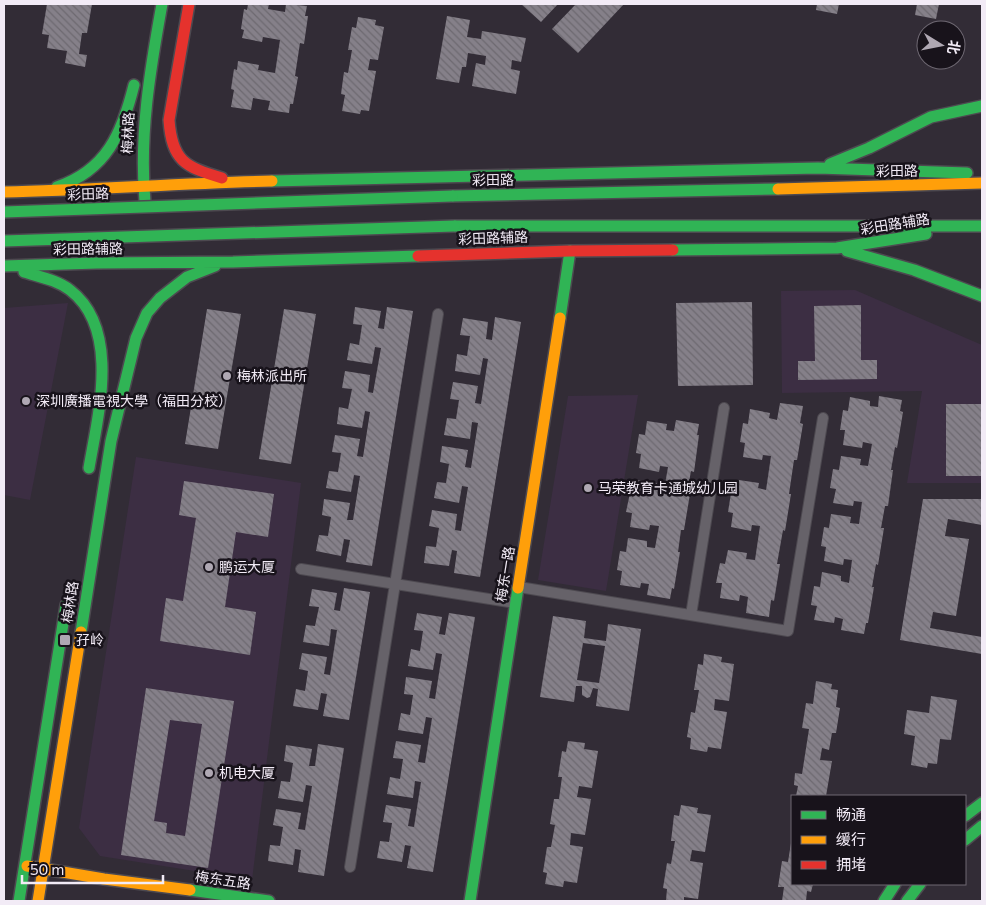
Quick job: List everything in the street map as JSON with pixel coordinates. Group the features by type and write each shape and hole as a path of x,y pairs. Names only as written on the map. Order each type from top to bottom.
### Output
{"main road":[{"path":"41,191 62,186 90,171 116,140 126,117 140,65 161,4"},
{"name":"梅林路","path":"159,255 148,220 143,185 141,146 143,113 161,4"},
{"path":"189,4 171,111 170,137 175,152 195,170 232,182"},
{"path":"818,168 845,159 931,117 982,106"},
{"path":"4,192 88,190 143,185 232,182 818,168 982,173"},
{"name":"彩田路","path":"4,212 452,196 982,183"},
{"path":"88,190 100,194 108,200 116,212 119,221 116,243 107,257 97,263"},
{"path":"4,241 454,226 982,226"},
{"name":"彩田路辅路","path":"4,266 97,263 159,255 233,262 570,251 837,248 982,226"},
{"path":"837,248 914,270 982,296"},
{"name":"梅东一路","path":"470,901 570,251"},
{"name":"梅林路","path":"38,901 111,441 136,338 147,313 160,298 187,277 209,267 233,262"},
{"path":"4,266 47,278 71,290 91,316 98,331 102,372 87,477"},
{"path":"94,438 111,441"},
{"name":"梅林路","path":"19,901 68,594"},
{"path":"966,815 982,803"},
{"path":"966,839 982,826"},
{"name":"梅东五路","path":"24,866 104,879 269,901"},
{"path":"884,901 895,885"},
{"path":"907,901 919,885"}],"lane":[{"path":"350,867 438,314"},
{"path":"691,615 724,408"},
{"path":"518,587 788,631 823,418"},
{"path":"301,569 516,603"}],"shaded area":[{"path":"855,290 982,345 982,483 907,483 922,391 782,393 781,291"},
{"name":"深圳廣播電視大學（福田分校）","path":"68,303 30,500 4,495 4,308"},
{"name":"马荣教育卡通城幼儿园","path":"638,395 606,591 538,580 568,396"},
{"path":"136,457 301,483 252,880 100,856 79,828"}],"building":[{"path":"47,4 92,4 87,33 82,33 79,54 87,55 85,67 65,63 67,51 47,48 49,35 42,34"},
{"path":"248,4 269,4 268,9 285,12 286,4 307,6 305,16 308,16 304,44 300,43 295,76 298,77 293,104 290,104 289,113 268,110 270,101 253,98 251,110 231,107 234,90 231,89 234,69 237,70 238,61 259,65 258,70 275,73 280,40 263,37 262,42 242,38 244,30 241,29 244,9 247,10"},
{"path":"521,4 558,4 541,22"},
{"path":"576,4 624,4 578,53 552,29"},
{"path":"817,4 839,4 837,14 816,10"},
{"path":"917,4 939,4 936,19 915,15"},
{"path":"447,16 470,20 467,37 481,39 482,31 526,38 521,62 512,60 511,69 520,71 516,94 472,86 476,63 485,65 486,56 468,53 466,67 462,67 459,83 436,79"},
{"path":"358,17 376,20 375,25 384,27 378,60 370,59 368,70 376,71 369,111 361,110 360,114 342,111 345,95 341,94 344,72 348,73 352,50 348,50 352,27 356,28"},
{"path":"752,302 753,385 678,386 676,303"},
{"path":"861,305 861,360 877,360 877,379 798,380 798,361 815,361 814,306"},
{"path":"355,307 381,311 378,328 384,329 387,307 413,311 372,566 346,562 350,540 344,539 341,556 316,551 319,535 328,536 331,517 322,515 324,499 350,503 347,520 353,520 360,476 354,475 351,492 326,488 329,471 338,472 341,453 332,452 335,435 360,439 357,456 363,457 370,412 365,411 362,428 337,424 339,407 348,409 352,389 342,388 345,371 370,375 368,392 373,393 381,348 375,347 372,364 347,360 350,343 359,345 362,325 353,324"},
{"path":"207,309 241,314 218,449 185,444"},
{"path":"284,309 316,314 291,464 259,459"},
{"path":"495,317 521,322 480,577 454,573 457,551 452,550 449,566 424,563 426,546 436,547 439,528 429,526 432,510 457,514 455,530 461,531 468,487 462,486 459,503 434,498 437,482 446,483 449,464 440,462 442,446 468,450 465,467 471,468 478,423 472,422 470,439 444,435 447,418 456,419 459,400 450,399 453,382 478,386 475,403 481,404 488,359 483,358 480,375 455,371 457,354 467,356 470,336 460,335 463,318 488,322 486,339 492,340"},
{"path":"879,396 902,400 900,411 903,412 891,470 893,470 888,506 885,506 881,528 884,528 872,587 874,587 868,623 866,623 864,634 841,630 843,619 835,617 834,623 814,620 817,606 811,605 814,586 820,587 822,572 841,576 841,581 849,583 852,560 844,559 843,565 824,561 826,547 821,546 824,527 829,528 831,514 851,517 850,523 859,524 862,502 854,501 853,506 833,503 836,489 830,488 833,469 839,470 841,456 861,459 860,465 868,466 872,444 863,442 862,448 843,445 845,430 840,430 843,410 848,411 850,397 870,401 870,406 878,407"},
{"path":"780,403 803,406 800,423 803,424 797,460 794,460 785,531 783,530 777,564 780,564 774,601 771,600 769,617 746,613 748,597 740,595 739,601 720,598 722,583 716,583 720,563 725,564 728,550 747,553 746,559 755,560 760,526 752,525 751,531 731,527 733,513 728,512 731,493 737,494 739,480 759,483 758,488 766,490 771,456 763,455 762,460 743,457 745,443 740,442 743,423 748,424 750,409 770,413 769,418 777,420"},
{"path":"946,404 982,404 982,476 946,476"},
{"path":"676,420 699,424 697,435 699,435 694,472 691,471 687,493 690,494 684,530 681,530 678,552 680,552 674,589 672,588 670,599 647,595 649,584 641,583 640,588 620,585 622,571 617,570 620,551 626,552 628,538 647,541 647,547 655,548 659,526 650,525 649,530 630,527 632,513 626,512 630,493 635,494 637,480 657,483 656,488 664,490 668,467 660,466 659,472 639,468 641,454 636,453 639,434 645,435 647,421 667,424 666,430 674,431"},
{"name":"鹏运大厦","path":"184,481 274,494 268,537 236,532 225,607 256,612 250,655 160,641 166,598 183,601 196,518 179,515"},
{"path":"923,499 982,499 982,525 948,519 945,536 969,539 956,616 933,612 930,628 982,637 982,654 900,640"},
{"path":"344,588 370,592 349,720 323,716 327,694 321,693 318,710 293,706 296,689 305,691 308,671 299,669 302,653 327,657 324,674 330,675 337,630 331,629 329,646 303,642 306,625 315,626 319,607 309,606 312,589 337,593 334,610 340,611"},
{"path":"417,613 442,617 439,634 445,635 449,613 475,617 433,872 407,868 411,846 405,845 402,862 377,858 380,841 389,842 392,823 383,822 386,805 411,809 408,826 414,827 421,782 415,781 413,798 387,794 390,777 400,779 403,759 393,758 396,741 421,745 418,762 425,763 432,718 426,717 423,734 398,730 401,713 410,715 413,695 404,694 406,677 432,681 429,698 435,699 442,654 436,653 433,670 408,666 411,649 420,651 423,631 414,630"},
{"path":"553,616 586,621 584,638 606,641 608,624 641,629 629,711 596,706 598,689 593,688 590,697 587,698 582,695 582,686 576,686 574,702 540,697","holes":["583,643 605,646 599,683 577,680"]},
{"path":"704,654 722,657 721,662 734,664 729,701 715,699 714,710 727,712 721,749 708,747 707,752 690,749 691,738 687,737 691,712 695,713 699,690 694,690 698,664 703,665"},
{"path":"816,681 832,684 831,689 838,690 836,707 840,708 836,733 832,733 829,750 822,748 820,760 832,761 826,795 796,795 798,786 794,785 795,773 802,774 809,729 802,728 806,703 813,704"},
{"name":"机电大厦","path":"146,688 234,701 208,868 121,855","holes":["170,720 202,724 185,836 166,833 167,823 154,821"]},
{"path":"931,696 957,700 951,740 940,739 937,764 928,763 927,768 911,765 915,736 904,734 907,710 929,713"},
{"path":"568,741 585,743 584,749 598,751 592,788 579,786 577,797 591,799 585,835 571,833 570,845 583,847 577,883 564,881 563,887 545,884 547,873 543,872 547,847 551,847 555,825 550,824 554,799 559,799 562,777 558,777 562,751 566,752"},
{"path":"318,744 344,748 324,876 298,872 301,850 295,849 293,865 268,861 270,845 280,846 283,827 273,825 276,809 301,813 298,829 305,830 312,786 306,785 303,802 278,798 281,781 290,782 293,763 284,761 286,745 312,749 309,766 315,766"},
{"path":"681,805 698,808 697,813 711,815 705,852 692,850 690,861 703,863 698,899 684,897 684,901 671,901 666,900 667,889 663,888 667,863 671,864 675,841 671,841 674,815 679,816"},
{"path":"791,843 791,885 813,885 811,892 807,891 806,901 782,901 784,887 778,887 782,861 788,862"}],"traffic: fast":[{"path":"145,202 143,152 147,103 153,53 162,4"},
{"path":"57,187 74,180 88,171 110,148 124,119 134,85"},
{"path":"830,164 869,148 931,117 982,106"},
{"path":"272,181 818,168 967,173"},
{"path":"452,196 778,189"},
{"path":"4,212 452,196"},
{"path":"454,226 982,226"},
{"path":"4,241 454,226"},
{"path":"673,250 837,248 926,234"},
{"path":"560,318 570,251"},
{"path":"847,251 914,270 982,296"},
{"path":"4,266 233,262 418,256"},
{"path":"81,632 111,441 136,338 147,313 160,298 187,277 215,266"},
{"path":"24,272 54,281 70,290 86,307 96,327 101,349 102,374 97,423 89,468"},
{"path":"470,901 518,588"},
{"path":"19,901 66,605"},
{"path":"966,815 982,803"},
{"path":"966,839 982,826"},
{"path":"884,901 894,885"},
{"path":"907,901 919,885"},
{"path":"190,890 269,901"}],"traffic: slow":[{"path":"4,192 272,181"},
{"path":"778,189 982,183"},
{"path":"518,588 560,318"},
{"path":"38,901 81,632"},
{"path":"27,866 104,879 190,890"}],"traffic: jam":[{"path":"189,4 169,120 173,145 177,153 190,166 222,178"},
{"path":"418,256 673,250"}],"place":[{"name":"梅林派出所","path":"227,376"},
{"name":"深圳廣播電視大學（福田分校）","path":"26,401"},
{"name":"马荣教育卡通城幼儿园","path":"588,488"},
{"name":"鹏运大厦","path":"209,567"},
{"name":"孖岭","path":"65,640"},
{"name":"机电大厦","path":"209,773"}]}
